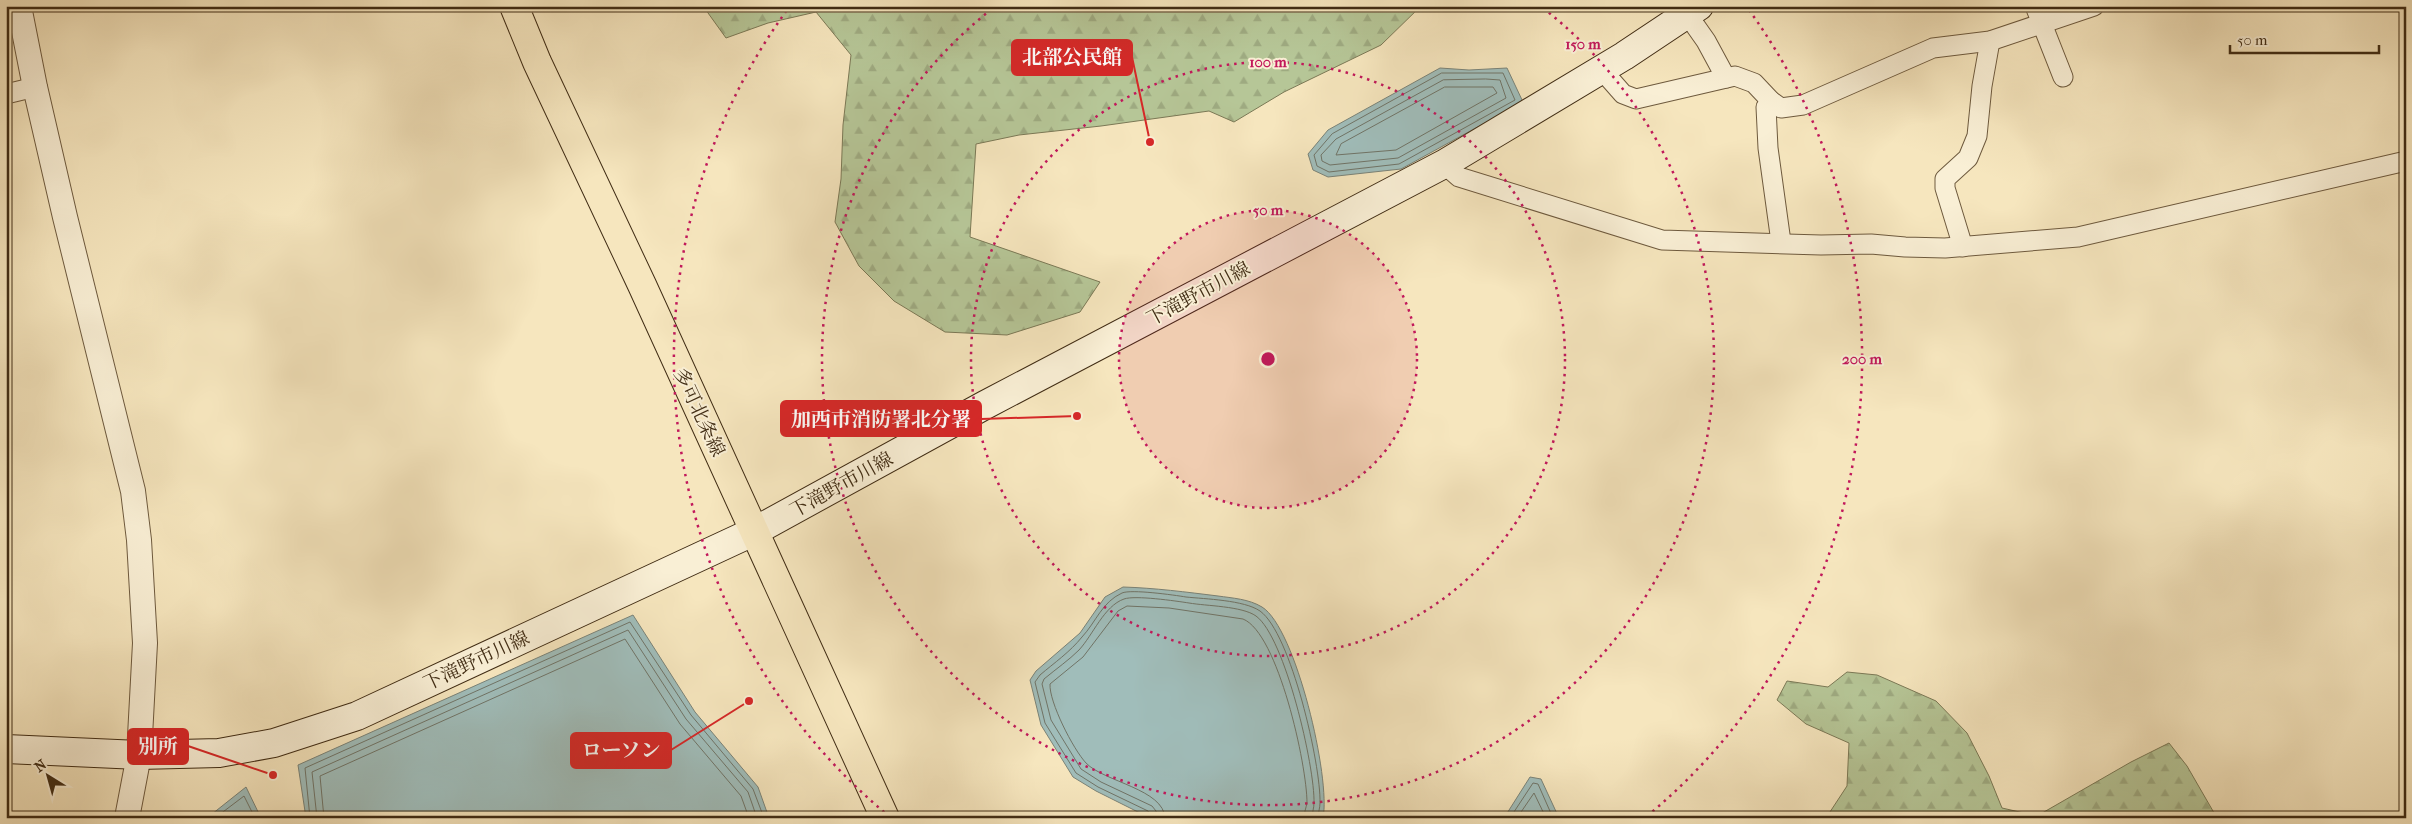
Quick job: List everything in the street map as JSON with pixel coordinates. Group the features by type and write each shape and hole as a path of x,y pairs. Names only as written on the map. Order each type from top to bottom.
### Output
{"main road":[{"name":"多可北条線","path":"514,6 537,62 886,818"},
{"name":"下滝野市川線","path":"6,749 139,755 219,753 274,743 358,716 755,531 985,405 1444,164 1601,69 1693,10"}],"street":[{"path":"19,6 35,87 101,369 133,491 143,582 145,643 139,755 127,818"},
{"path":"2035,6 2063,77"},
{"path":"1601,69 1623,94 1636,99 1735,76 1754,83 1771,101 1781,108 1803,105 1933,48 1990,41 2094,6"},
{"path":"1693,10 1706,41 1726,78"},
{"path":"1963,246 1945,188 1945,179 1968,158 1978,136 1982,86 1990,41"},
{"path":"6,94 35,87"},
{"path":"1771,101 1766,107 1768,148 1781,242"},
{"path":"1444,164 1459,177 1662,240 1781,242 1821,245 1871,244 1904,248 2078,238 2406,161"}],"green space":[{"path":"703,6 1421,6 1381,45 1284,92 1234,122 1209,111 1019,135 976,144 970,237 1100,282 1080,312 1007,335 945,332 894,301 859,266 835,222 841,179 843,125 851,55 816,12 768,23 726,38"},
{"path":"1847,672 1877,675 1936,701 1967,733 1989,776 2002,808 2037,816 2131,762 2169,743 2187,766 2217,818 1826,818 1847,786 1849,743 1806,724 1777,700 1787,681 1828,687"}],"water":[{"path":"1440,68 1469,70 1507,68 1523,102 1401,169 1328,177 1313,170 1308,154 1328,130"},
{"path":"1123,587 1170,590 1240,599 1262,607 1275,620 1287,643 1308,706 1322,772 1323,818 1150,818 1096,791 1073,777 1041,725 1030,680 1036,671 1080,633 1105,597"},
{"path":"633,615 695,712 758,787 769,818 306,818 298,765"},
{"path":"1530,777 1541,779 1559,818 1504,818"},
{"path":"246,787 261,818 207,818"}],"place":[{"name":"北部公民館","path":"1150,142"},
{"name":"加西市消防署北分署","path":"1077,416"},
{"name":"ローソン","path":"749,701"},
{"name":"別所","path":"273,775"}]}
